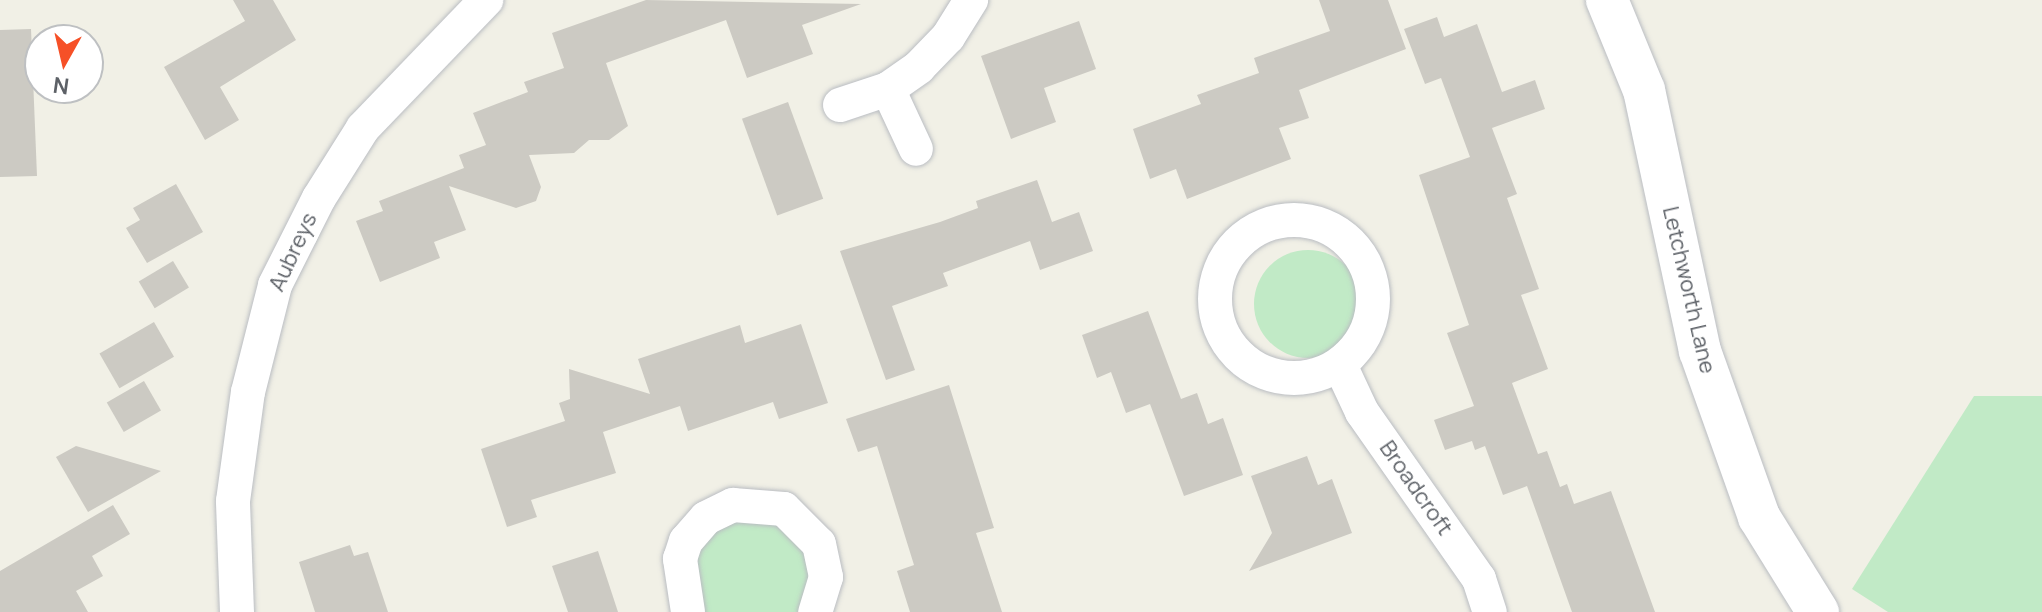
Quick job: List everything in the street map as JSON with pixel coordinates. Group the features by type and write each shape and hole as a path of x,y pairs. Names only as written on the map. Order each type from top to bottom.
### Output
{"street":[{"name":"Aubreys","path":"237,612 233,501 248,392 275,285 319,198 363,128 486,0"},
{"path":"840,105 888,89 948,37 971,0"},
{"name":"Letchworth Lane","path":"1607,0 1644,90 1705,366 1759,517 1818,612"},
{"path":"888,89 916,149"},
{"path":"1295,219 1319,223 1344,236 1364,259 1374,293 1372,321 1340,365 1293,380 1254,369 1226,343 1213,307 1218,271 1234,245 1259,226 1295,219"},
{"name":"Broadcroft","path":"1340,365 1362,412 1479,579 1490,612"},
{"path":"688,612 680,559 686,541 706,518 733,505 784,509 819,544 826,577 815,612"}],"green space":[{"path":"1308,250 1329,254 1346,266 1358,283 1362,304 1358,325 1346,342 1329,354 1308,358 1287,354 1270,342 1258,325 1254,304 1258,283 1270,266 1287,254"},
{"path":"1974,396 2042,396 2042,612 1888,612 1852,589"},
{"path":"778,519 813,565 800,612 705,612 690,571 699,543 721,522"}],"building":[{"path":"233,0 273,0 296,40 220,87 239,120 205,140 164,67 245,21"},
{"path":"646,0 861,4 802,25 813,54 747,78 726,20 606,63 628,126 609,140 589,140 574,153 529,155 541,187 536,201 516,208 449,186 466,230 434,242 440,258 380,282 356,221 383,211 379,201 464,168 459,155 486,145 473,113 528,92 524,82 564,68 552,33"},
{"path":"1319,0 1388,0 1406,49 1299,90 1309,118 1279,128 1291,159 1187,199 1176,169 1150,179 1133,129 1201,104 1197,95 1259,73 1254,58 1330,31"},
{"path":"1437,17 1444,37 1477,24 1502,92 1535,80 1545,109 1492,128 1517,194 1507,198 1539,289 1521,295 1548,369 1512,383 1538,454 1547,451 1560,487 1567,484 1574,504 1611,491 1655,612 1572,612 1527,486 1503,495 1485,446 1475,450 1472,441 1445,450 1434,420 1474,406 1447,333 1469,325 1419,175 1470,157 1441,78 1425,84 1404,29"},
{"path":"1079,21 1096,69 1044,88 1056,122 1011,139 981,56"},
{"path":"24,29 24,104 34,104 37,176 0,177 0,30"},
{"path":"788,102 823,199 777,216 742,119"},
{"path":"1037,180 1052,222 1079,212 1093,251 1040,270 1030,241 943,273 948,286 892,306 915,370 886,380 840,251 940,222 978,208 976,201"},
{"path":"176,184 203,232 147,263 126,228 140,220 133,208"},
{"path":"173,261 189,288 155,308 139,282"},
{"path":"1148,311 1181,399 1197,393 1208,424 1223,418 1243,475 1184,496 1150,404 1126,413 1111,372 1097,378 1082,335"},
{"path":"154,322 174,357 119,388 99,354"},
{"path":"801,324 828,403 779,419 773,402 688,431 680,406 603,432 616,473 531,500 537,517 507,527 481,449 565,421 559,403 570,399 569,369 650,394 638,359 740,325 745,343"},
{"path":"144,381 161,410 124,432 107,402"},
{"path":"949,385 994,528 976,533 1002,612 910,612 897,571 914,565 877,446 858,452 846,419"},
{"path":"76,446 161,471 88,512 56,457"},
{"path":"1307,456 1318,485 1332,479 1352,533 1249,571 1272,533 1251,476"},
{"path":"113,505 130,534 92,556 103,576 76,591 88,612 0,612 0,571"},
{"path":"350,545 354,556 368,552 388,612 315,612 299,562"},
{"path":"598,551 618,612 568,612 552,566"}]}
